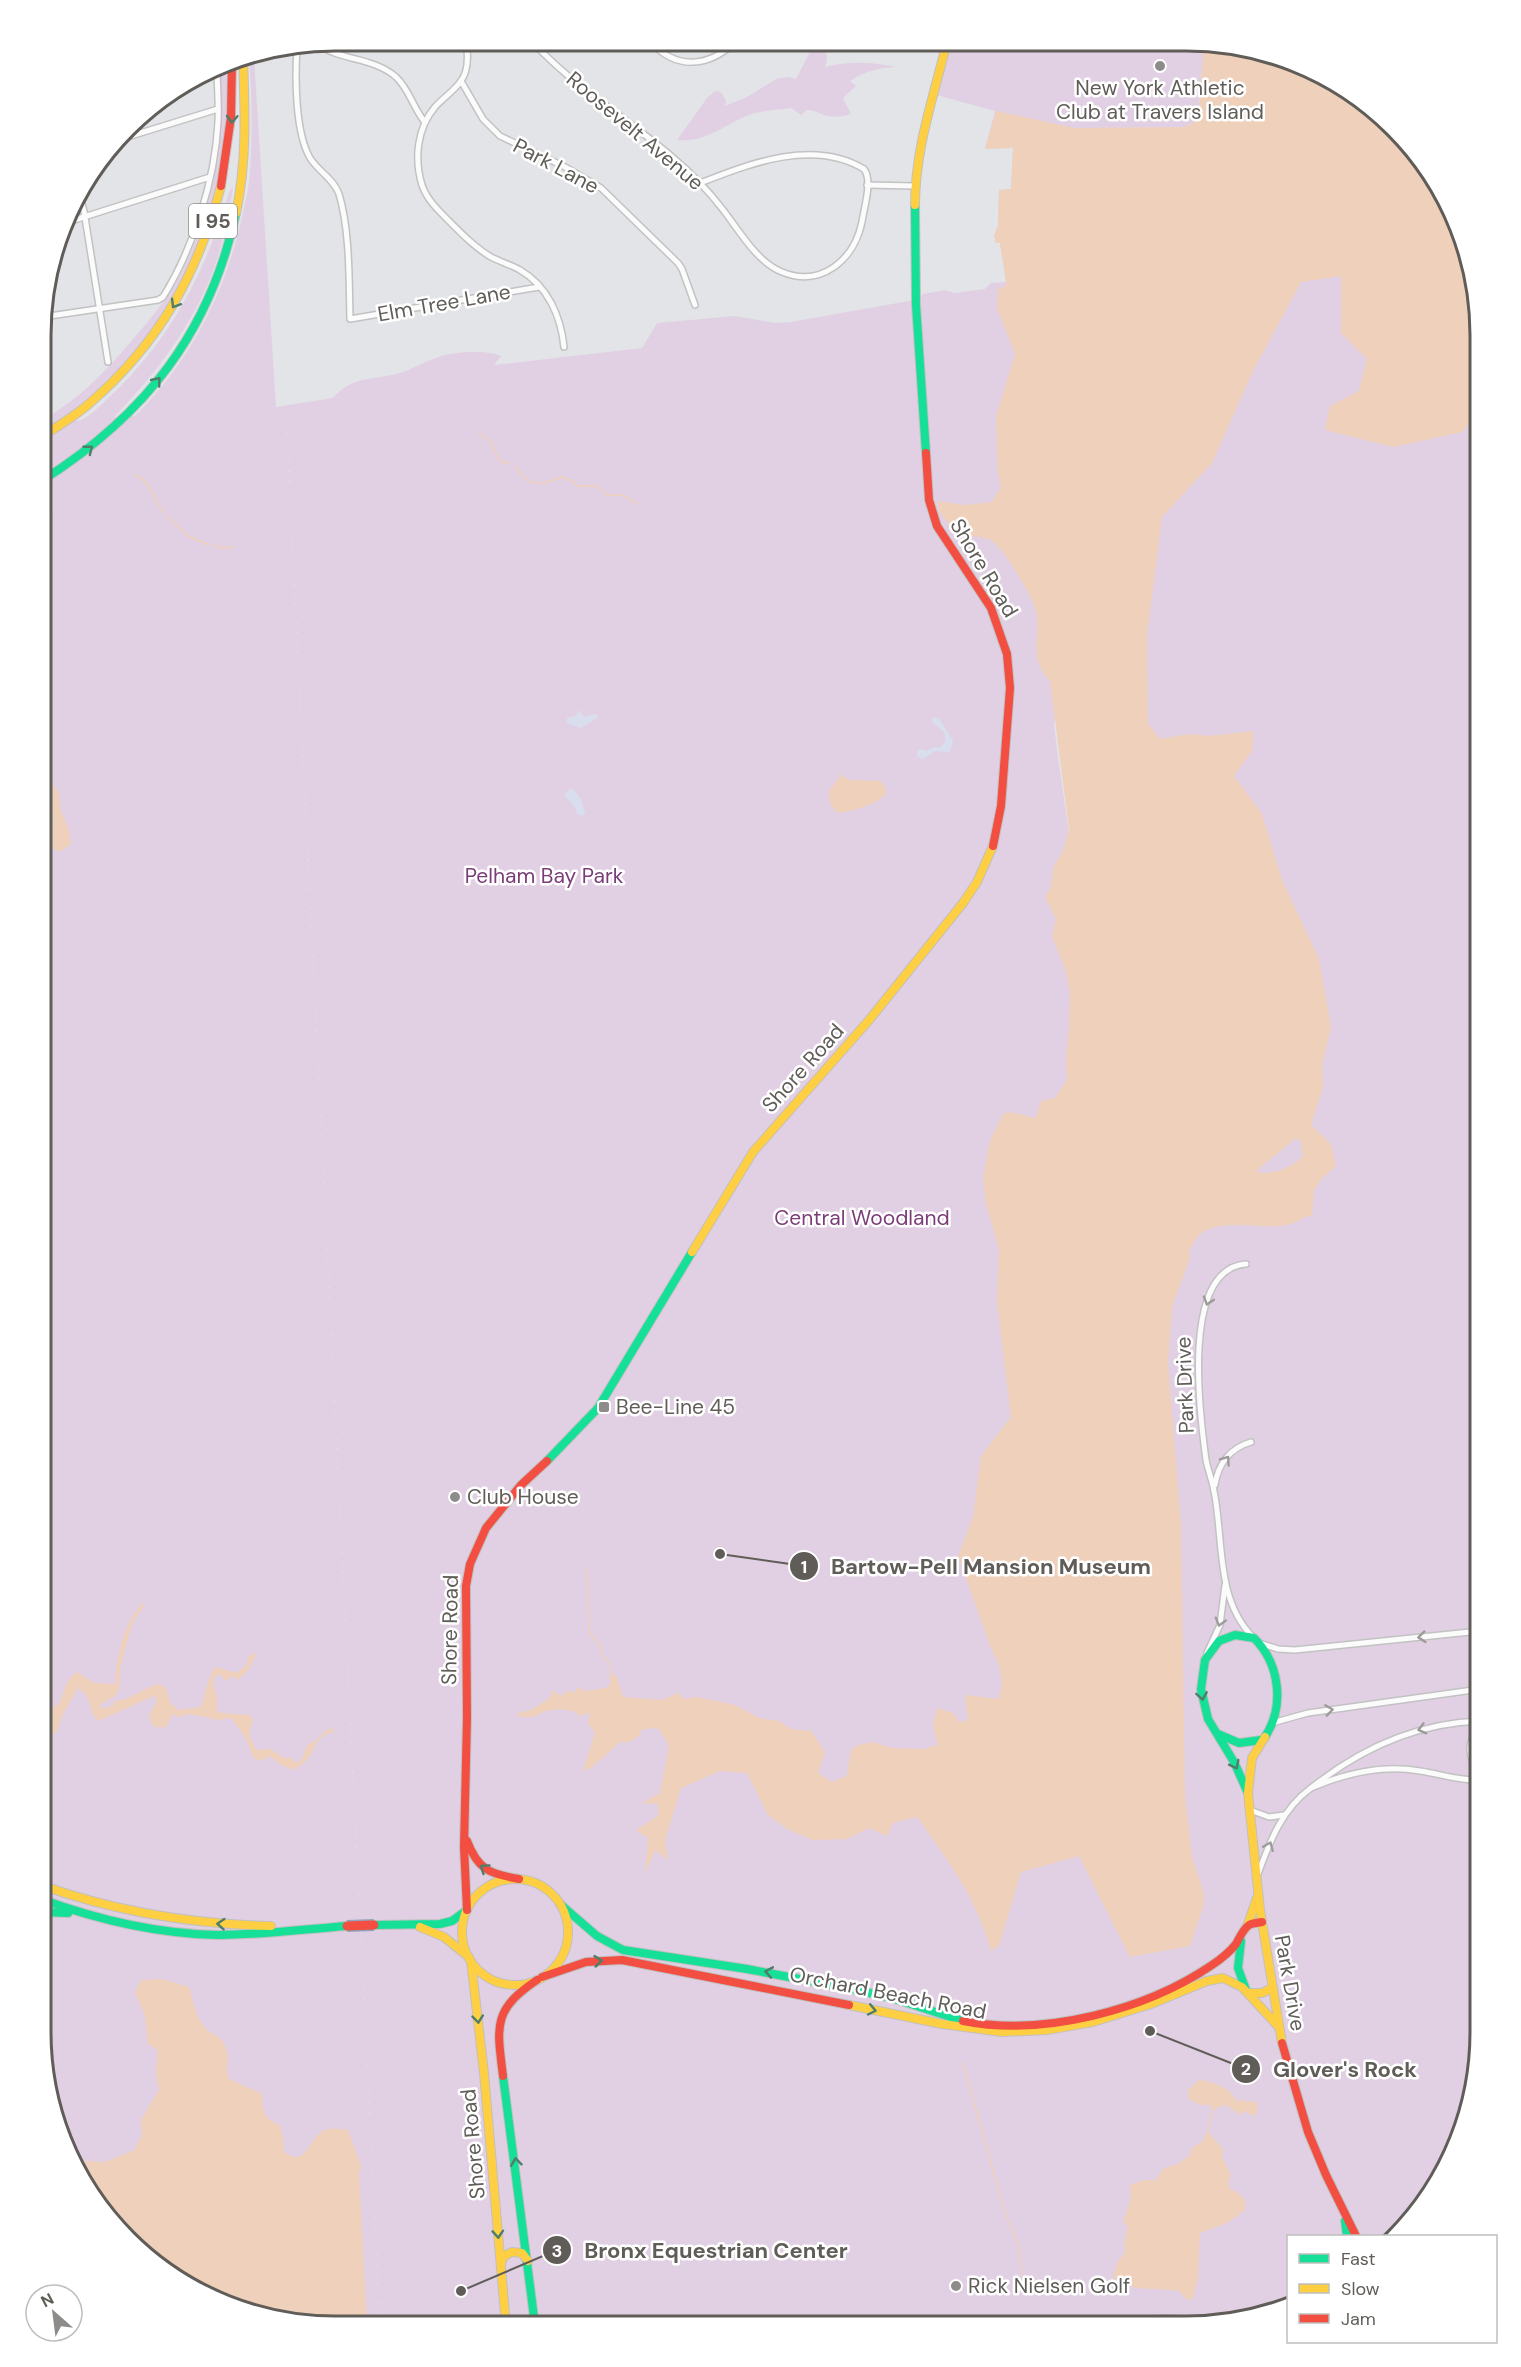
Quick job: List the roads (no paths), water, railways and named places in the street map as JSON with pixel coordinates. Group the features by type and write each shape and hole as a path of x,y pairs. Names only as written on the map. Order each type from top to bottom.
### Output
{"main road":[{"path":"915,186 920,152 945,51"},
{"name":"I 95","path":"51,475 93,447 138,404 175,358 205,306 230,241 241,192 245,143 243,66"},
{"name":"I 95","path":"51,430 83,408 127,368 159,329 190,278 213,223 225,175 232,126 232,71"},
{"name":"Shore Road","path":"467,1910 464,1846 466,1837 466,1586 470,1564 486,1528 521,1485 596,1411 753,1152 870,1019 963,903 977,882 995,842 1001,806 1010,668 1003,638 991,608 937,526 930,506 916,305 915,186"},
{"path":"1204,1660 1219,1641 1226,1637 1235,1635 1257,1640"},
{"name":"Park Drive","path":"1257,1640 1270,1659 1277,1682 1277,1707 1272,1723 1261,1740 1251,1763 1248,1793 1258,1895 1278,2026 1289,2074 1305,2123 1326,2175 1355,2235"},
{"name":"Park Drive","path":"1204,1660 1201,1689 1205,1712 1234,1762 1248,1793"},
{"path":"1215,1731 1237,1744 1248,1744 1261,1740"},
{"name":"Shore Road","path":"466,1837 474,1859 482,1868 495,1874 519,1879"},
{"path":"409,1925 438,1934 470,1959 482,1973 499,1982 519,1985 540,1979 557,1965 567,1942 568,1922 561,1904 540,1884 519,1879 504,1880 486,1887 475,1897 467,1910 462,1933 470,1959"},
{"path":"51,1888 90,1902 148,1916 226,1925 300,1928"},
{"name":"Orchard Beach Road","path":"561,1904 593,1934 623,1950 781,1975 891,1998 954,2019 1025,2025 1066,2020 1136,2002 1166,1991 1197,1975 1221,1959 1241,1940 1258,1895"},
{"path":"51,1902 95,1917 146,1929 196,1934 248,1934 300,1928 447,1923 467,1910"},
{"path":"51,1913 95,1917"},
{"path":"1247,1928 1253,1923 1262,1922"},
{"path":"1241,1940 1238,1968 1247,1992 1262,1993 1272,1988"},
{"name":"Shore Road","path":"470,1959 484,2073 505,2316"},
{"name":"Orchard Beach Road","path":"540,1979 586,1962 622,1960 942,2024 1002,2032 1047,2030 1093,2022 1140,2008 1215,1978 1230,1980 1247,1992 1278,2026"},
{"name":"Shore Road","path":"534,2316 498,2033 500,2020 508,2004 519,1992 540,1979"},
{"path":"1344,2213 1347,2235"},
{"path":"501,2265 505,2255 512,2251 522,2253 528,2262"}],"street":[{"path":"331,51 373,64 387,71 405,87 424,121"},
{"path":"466,51 466,66 461,81 424,121 418,148 423,188 431,201 475,247 522,271 539,287 552,302 559,319 564,347"},
{"name":"Roosevelt Avenue","path":"543,51 571,78 671,156 700,183 765,261 784,273 815,276 828,272 847,256 861,224 867,185"},
{"path":"661,51 670,59 695,62 716,57 724,51"},
{"name":"Elm Tree Lane","path":"297,53 298,103 304,144 313,162 334,184 340,199 348,262 350,319 539,287"},
{"path":"52,316 158,300 163,297 200,216 210,177 218,109 217,77"},
{"name":"Park Lane","path":"461,81 483,119 500,136 585,177 618,203 678,263 695,305"},
{"path":"135,135 218,109"},
{"path":"700,183 777,158 799,155 827,157 860,166 868,175 867,185 915,186"},
{"path":"76,220 210,177"},
{"path":"82,205 108,362"},
{"name":"Park Drive","path":"1246,1264 1229,1268 1217,1279 1204,1312 1199,1337 1198,1374 1206,1462 1214,1490 1226,1581 1235,1614 1257,1640"},
{"name":"Park Drive","path":"1214,1490 1217,1475 1226,1457 1234,1449 1251,1442"},
{"name":"Park Drive","path":"1204,1660 1220,1625 1226,1581"},
{"path":"1257,1640 1290,1650 1470,1632"},
{"path":"1272,1723 1308,1713 1470,1690"},
{"path":"1257,1879 1268,1846 1284,1815 1311,1788 1348,1760 1388,1740 1441,1725 1470,1721"},
{"path":"1311,1788 1344,1775 1386,1768 1407,1769 1470,1780"},
{"path":"1250,1810 1269,1817 1284,1815"}],"waterway":[{"path":"479,433 490,441 500,461 509,464"},
{"path":"515,467 524,478 533,483 544,483 563,477 577,486 598,486 607,495 623,495 636,503"},
{"path":"135,475 145,482 163,512"},
{"path":"167,516 188,536 209,545"},
{"path":"214,545 223,548 234,547"},
{"path":"587,1570 589,1632 600,1645 602,1654 610,1664 611,1676"},
{"path":"963,2063 1005,2213 1019,2246 1021,2275"},
{"path":"1207,2132 1212,2112"}],"railway":[{"path":"271,58 278,248 380,2316"}],"place":[{"name":"New York Athletic Club at Travers Island","path":"1160,66"},
{"name":"Bee-Line 45","path":"604,1407"},
{"name":"Club House","path":"455,1497"},
{"name":"Bartow-Pell Mansion Museum","path":"720,1554"},
{"name":"Glover's Rock","path":"1150,2031"},
{"name":"Rick Nielsen Golf","path":"956,2286"},
{"name":"Bronx Equestrian Center","path":"461,2291"}],"park label":[{"name":"Pelham Bay Park","path":"544,876"},
{"name":"Central Woodland","path":"862,1218"}]}
